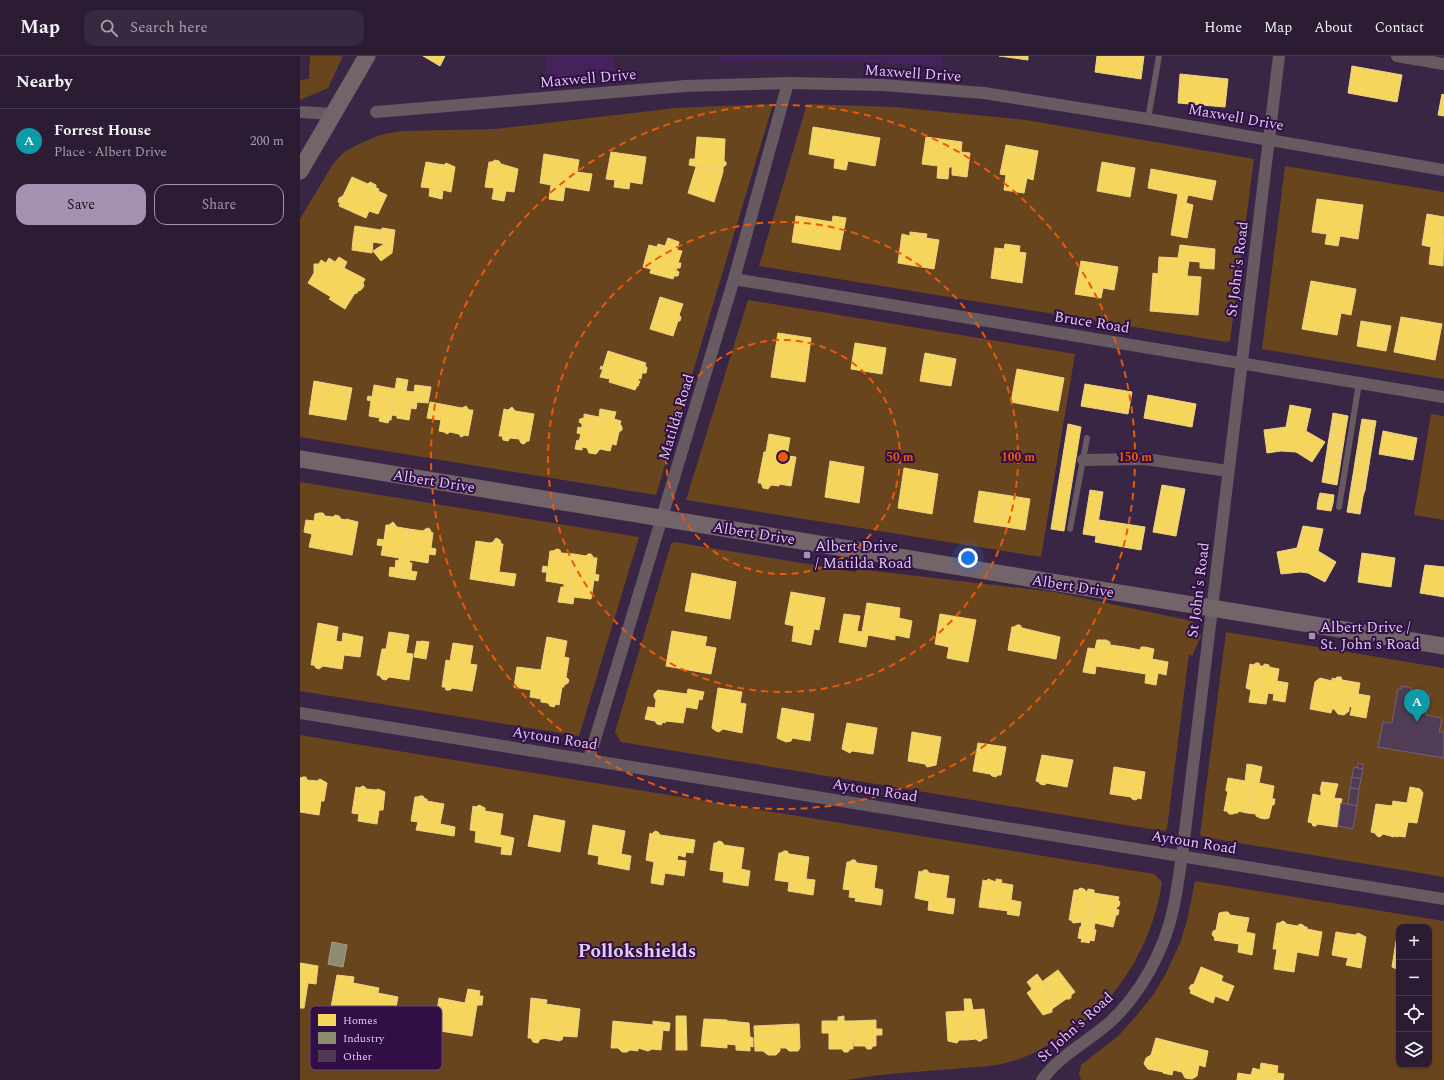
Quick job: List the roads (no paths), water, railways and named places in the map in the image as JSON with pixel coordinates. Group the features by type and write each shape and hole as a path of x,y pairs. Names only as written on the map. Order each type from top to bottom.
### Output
{"street":[{"path":"300,171 367,56"},
{"name":"St John's Road","path":"1042,1080 1055,1064 1109,1022 1132,997 1146,975 1161,945 1173,911 1182,856 1279,56"},
{"path":"1397,56 1419,58 1444,64"},
{"name":"Maxwell Drive","path":"376,112 685,86 788,83 883,85 984,94 1148,119 1444,170"},
{"name":"Matilda Road","path":"589,760 734,279 788,83"},
{"path":"300,112 333,114"},
{"name":"Bruce Road","path":"734,279 1444,397"},
{"name":"Albert Drive","path":"300,459 1444,646"},
{"path":"1083,460 1145,459 1228,471"},
{"name":"Aytoun Road","path":"300,713 1444,899"}],"lane":[{"path":"1148,119 1159,56"},
{"path":"1339,506 1359,383"},
{"path":"1070,529 1087,438"}],"place":[{"name":"Albert Drive / Matilda Road","path":"807,555"},
{"name":"Albert Drive / St. John's Road","path":"1312,636"},
{"name":"Forrest House","path":"1417,722"}],"district":[{"name":"Pollokshields","path":"637,950"}]}
